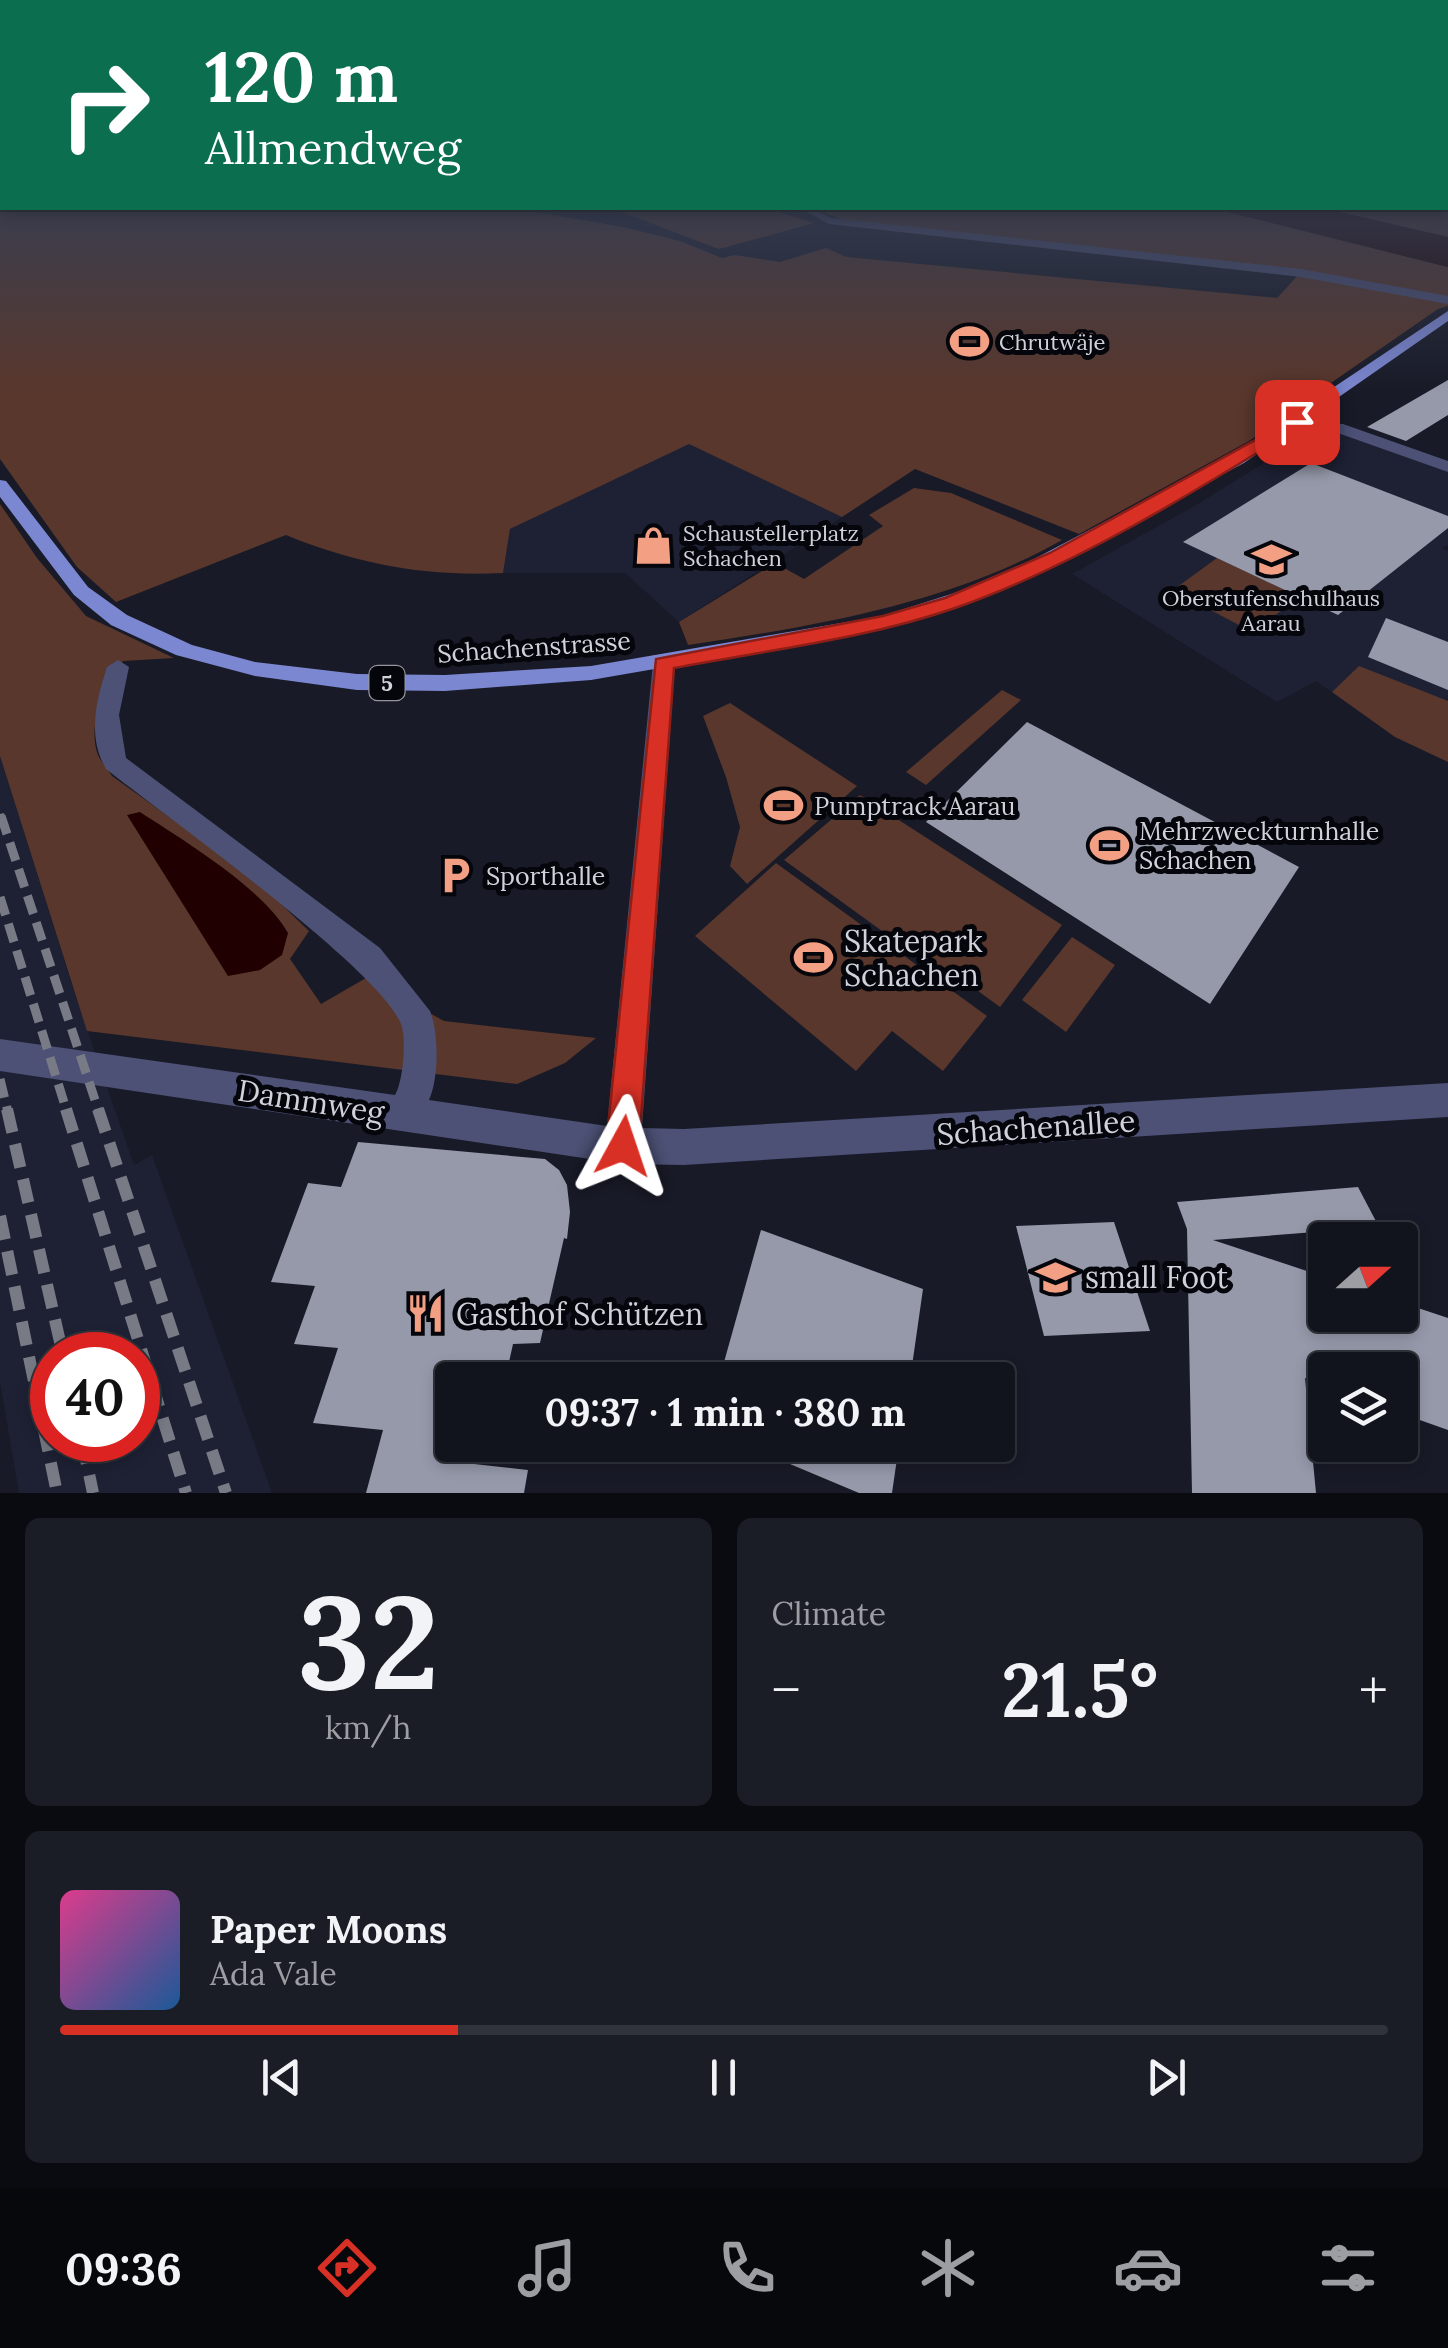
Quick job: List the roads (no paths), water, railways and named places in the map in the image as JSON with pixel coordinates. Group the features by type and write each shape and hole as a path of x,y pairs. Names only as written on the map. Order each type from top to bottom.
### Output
{"main road":[{"name":"5","path":"664,663 885,622 952,602 1057,557 1238,459 1321,424 1448,316"},
{"name":"Schachenstrasse","path":"0,485 82,591 99,606 151,636 218,660 317,678 395,683 494,681 664,663"}],"street":[{"path":"1126,254 1301,273 1448,300"},
{"path":"1321,424 1448,467"},
{"path":"623,1146 664,663"},
{"path":"118,667 105,712 106,743 115,764 368,958 418,1022 416,1089 403,1116"},
{"name":"Dammweg","path":"0,1056 623,1146"},
{"name":"Schachenallee","path":"623,1146 684,1147 1448,1100"}],"railway":[{"path":"0,814 1,818"},
{"path":"1,816 99,1112"},
{"path":"0,897 67,1112"},
{"path":"0,1079 8,1112"},
{"path":"7,1109 58,1332"},
{"path":"66,1109 186,1493"},
{"path":"99,1112 226,1493"},
{"path":"0,1216 57,1493"},
{"path":"87,1462 93,1493"}],"place":[{"name":"Chrutwäje","path":"969,342"},
{"name":"Schaustellerplatz Schachen","path":"653,546"},
{"name":"Oberstufenschulhaus Aarau","path":"1271,559"},
{"name":"Pumptrack Aarau","path":"784,806"},
{"name":"Mehrzweckturnhalle Schachen","path":"1109,845"},
{"name":"Sporthalle","path":"456,876"},
{"name":"Skatepark Schachen","path":"814,958"},
{"name":"small Foot","path":"1055,1277"},
{"name":"Gasthof Schützen","path":"426,1314"}]}
